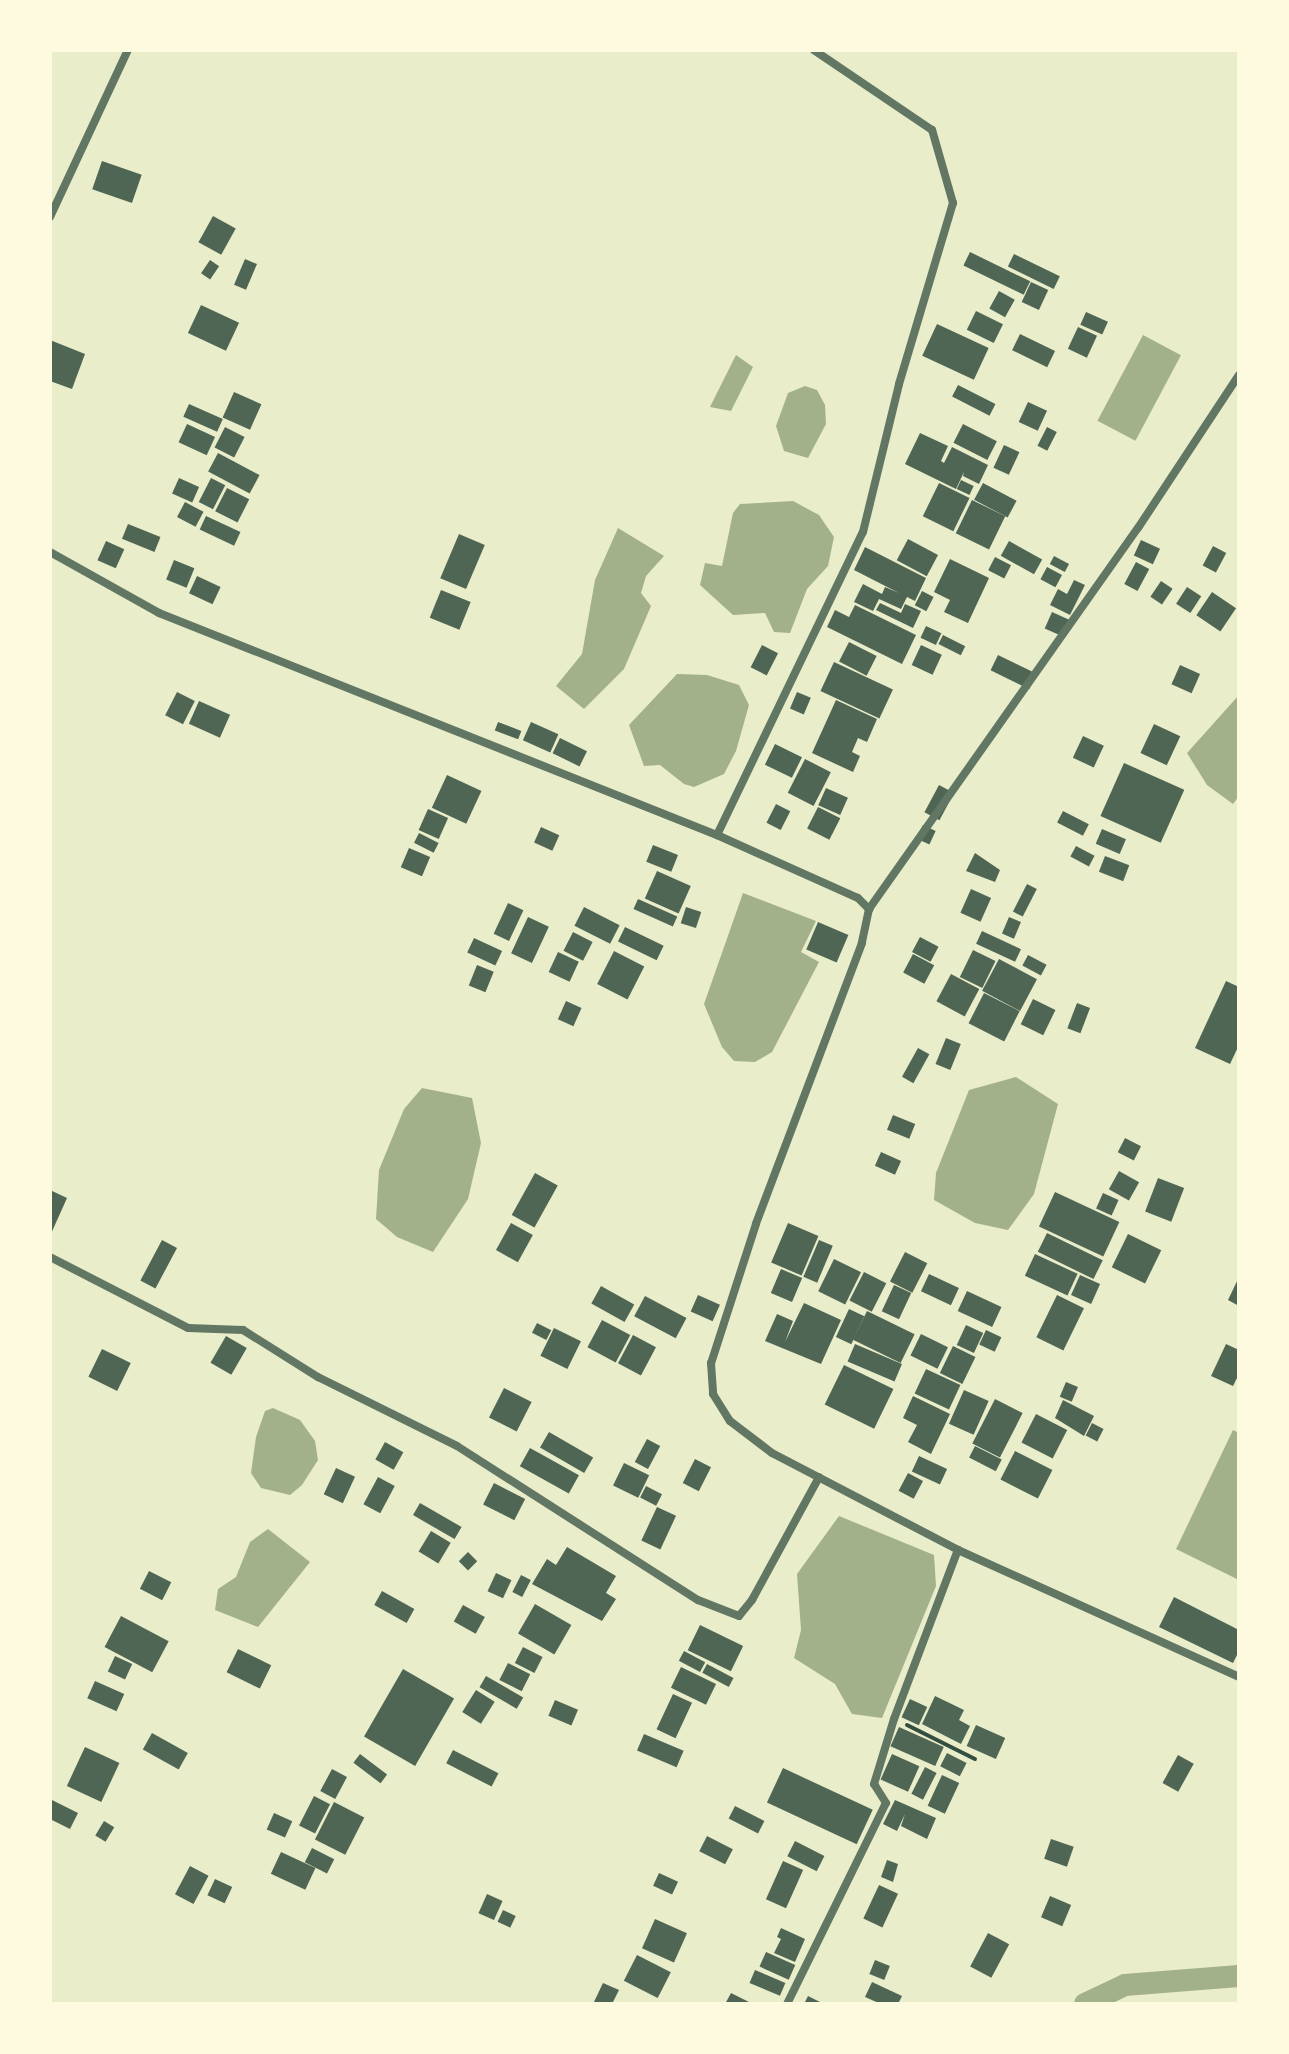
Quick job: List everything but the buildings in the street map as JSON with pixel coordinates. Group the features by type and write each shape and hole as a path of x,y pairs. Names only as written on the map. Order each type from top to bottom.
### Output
{"street":[{"path":"50,217 128,50"},
{"path":"717,835 863,532 899,384 953,203 932,130 814,50"},
{"path":"1239,375 1138,528 869,909 862,943 756,1224 711,1363 713,1394 730,1421 772,1453 958,1550 1239,1677"},
{"path":"50,552 159,613 717,835 858,898 869,909"},
{"path":"50,1257 188,1328 243,1330 318,1377 457,1446 698,1600 739,1616 752,1600 819,1477"},
{"path":"787,2004 886,1803 874,1784 894,1719 958,1550"}],"path":[{"path":"894,1719 975,1759"}],"shaded area":[{"path":"1143,335 1181,355 1135,441 1097,421"},
{"path":"736,355 753,367 731,411 710,407"},
{"path":"805,386 817,390 825,405 826,424 808,458 784,451 776,426 788,393"},
{"path":"793,501 819,515 834,537 828,566 807,589 790,633 774,632 765,613 733,615 700,585 705,563 722,566 733,513 740,504"},
{"path":"618,528 664,556 646,576 641,593 651,606 624,669 584,709 556,686 582,654 595,580"},
{"path":"677,674 707,675 739,685 749,705 736,751 724,774 694,787 684,784 660,765 644,766 629,725"},
{"path":"1239,695 1239,796 1233,804 1207,785 1187,753"},
{"path":"743,893 816,921 801,952 819,962 772,1052 755,1062 734,1061 722,1047 704,1004"},
{"path":"1016,1077 1058,1104 1034,1194 1008,1230 975,1223 934,1200 936,1173 969,1090"},
{"path":"422,1088 472,1098 481,1143 468,1199 433,1252 397,1237 376,1219 379,1170 404,1109"},
{"path":"273,1408 300,1420 315,1441 318,1460 302,1485 290,1495 261,1488 251,1473 256,1437 265,1411"},
{"path":"1233,1430 1239,1433 1239,1580 1176,1549"},
{"path":"839,1516 934,1555 936,1586 882,1718 852,1714 835,1684 794,1658 801,1630 797,1574"},
{"path":"268,1529 310,1562 258,1627 215,1610 218,1589 236,1577 250,1542"}],"waterway":[{"path":"1085,2004 1125,1985 1239,1976"}]}
